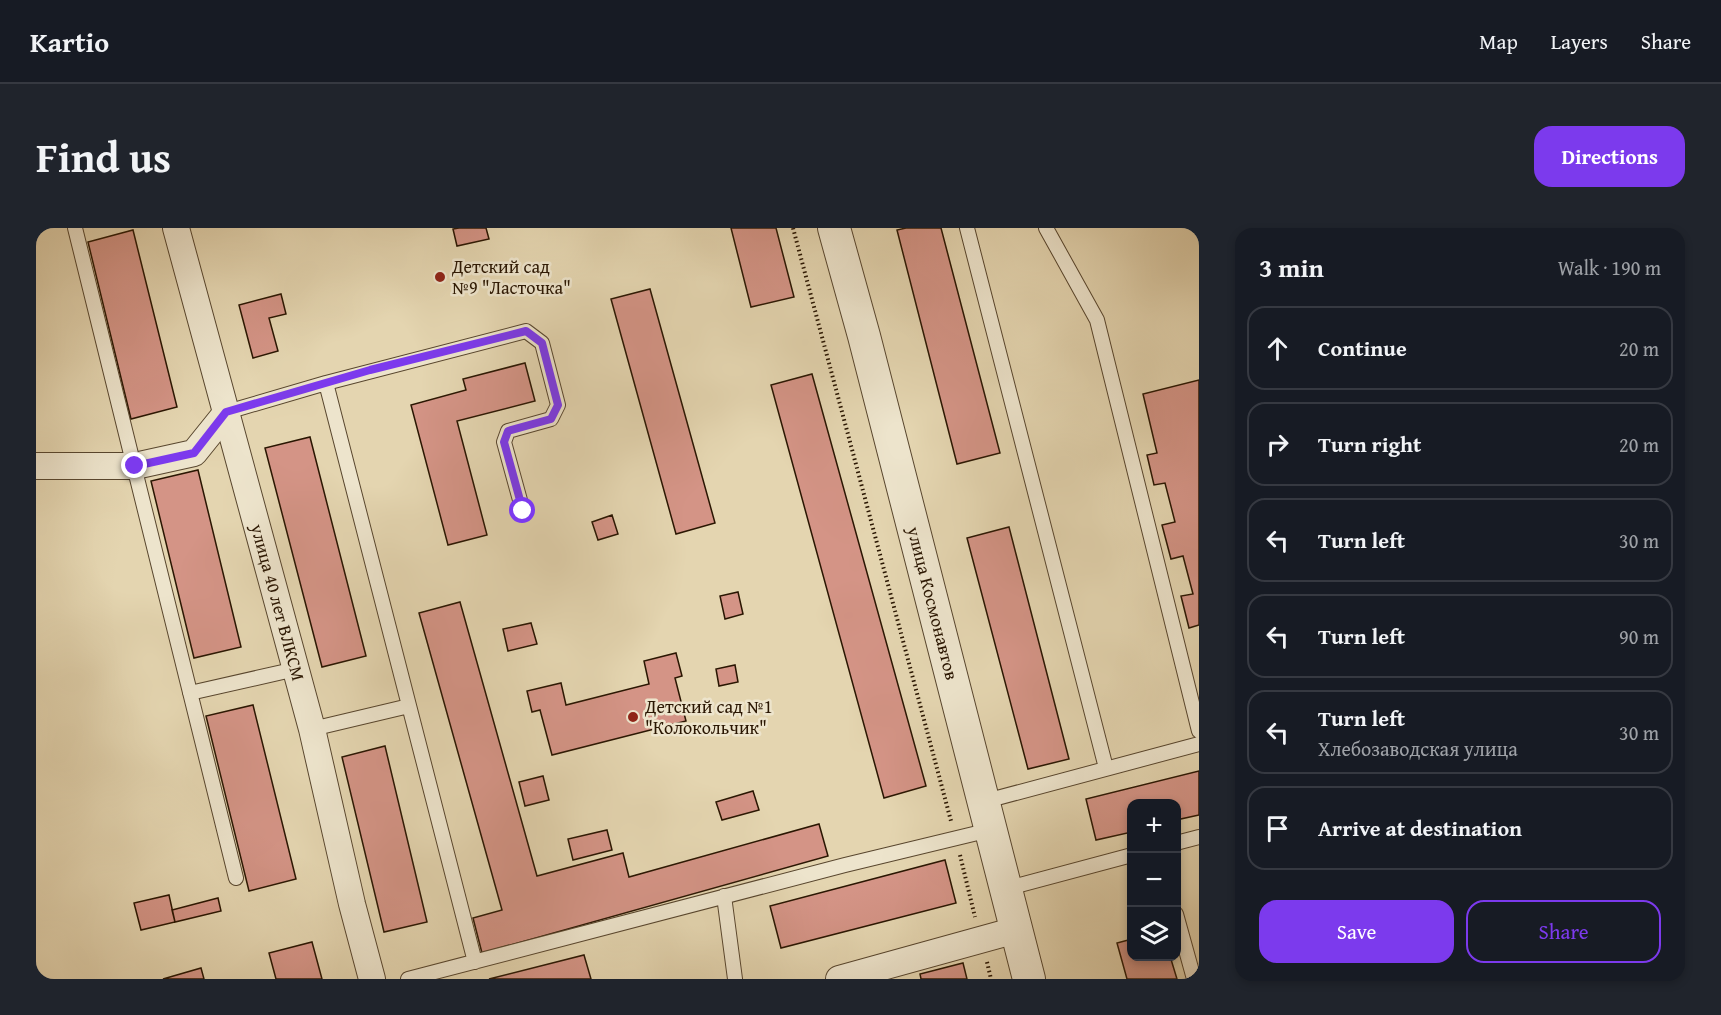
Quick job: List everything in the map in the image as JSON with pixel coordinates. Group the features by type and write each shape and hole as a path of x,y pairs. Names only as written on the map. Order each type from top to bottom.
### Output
{"street":[{"name":"улица 40 лет ВЛКСМ","path":"176,228 312,729 352,904 372,979"},
{"name":"улица Космонавтов","path":"834,228 864,336 1029,979"},
{"path":"36,466 135,466 194,453 226,412"},
{"path":"839,979 867,975 1016,930"}],"lane":[{"path":"75,228 236,878"},
{"path":"967,228 1106,768"},
{"path":"1046,228 1097,320 1199,731"},
{"path":"226,412 326,383 526,331 542,343 558,405 551,419 508,431 504,442 523,511"},
{"path":"326,383 475,962"},
{"path":"190,693 296,669"},
{"path":"312,729 409,706"},
{"path":"408,979 956,838 986,816 1106,768 1199,744"},
{"path":"1181,842 1199,837"},
{"path":"1005,889 1127,856"},
{"path":"724,896 735,979"},
{"path":"1181,932 1194,979"}],"path":[{"path":"793,228 956,838 991,979"}],"building":[{"path":"486,228 489,239 457,246 453,229"},
{"path":"731,228 776,228 794,297 751,307"},
{"path":"941,228 1000,453 957,464 897,230"},
{"path":"133,230 177,407 131,419 88,242"},
{"path":"650,289 715,523 676,534 611,299"},
{"path":"281,294 286,314 269,318 278,351 253,358 239,305"},
{"path":"525,363 535,401 457,421 487,535 448,545 411,405 466,390 463,379"},
{"path":"812,374 926,786 884,798 771,385"},
{"path":"1199,380 1199,625 1189,628 1181,596 1193,594 1183,556 1171,559 1162,525 1175,522 1165,483 1154,485 1147,455 1157,453 1143,394"},
{"path":"310,437 366,656 322,667 265,448"},
{"path":"198,470 241,647 194,658 151,481"},
{"path":"612,515 618,534 598,540 592,522"},
{"path":"1009,527 1069,759 1028,769 967,538"},
{"path":"738,592 743,614 725,619 720,596"},
{"path":"460,602 537,876 623,853 629,877 819,824 828,856 482,953 473,918 502,910 419,613"},
{"path":"531,623 537,644 508,651 503,629"},
{"path":"676,653 682,676 675,678 686,721 552,755 540,710 532,712 527,691 561,683 566,705 649,684 644,661"},
{"path":"735,665 738,682 719,686 716,669"},
{"path":"253,705 296,879 249,891 206,716"},
{"path":"385,746 427,922 384,932 342,757"},
{"path":"1199,771 1199,815 1181,819 1181,799 1127,799 1127,833 1096,840 1086,799"},
{"path":"543,776 549,800 525,806 519,782"},
{"path":"753,791 759,810 722,820 716,802"},
{"path":"607,830 612,850 573,860 568,839"},
{"path":"945,860 956,903 781,948 770,906"},
{"path":"169,895 175,922 141,930 134,903"},
{"path":"218,898 221,911 175,922 172,910"},
{"path":"1127,940 1127,961 1172,961 1177,979 1127,979 1117,943"},
{"path":"312,942 322,979 276,979 269,953"},
{"path":"584,955 591,979 489,979"},
{"path":"963,963 967,979 921,979 920,974"},
{"path":"201,968 204,979 163,979"}],"place":[{"name":"Детский сад №9 \"Ласточка\"","path":"440,277"},
{"name":"Детский сад №1 \"Колокольчик\"","path":"633,717"}],"route":[{"path":"135,466 194,453 226,412 370,370 526,331 542,343 558,405 551,419 508,431 504,442 523,511"}]}
